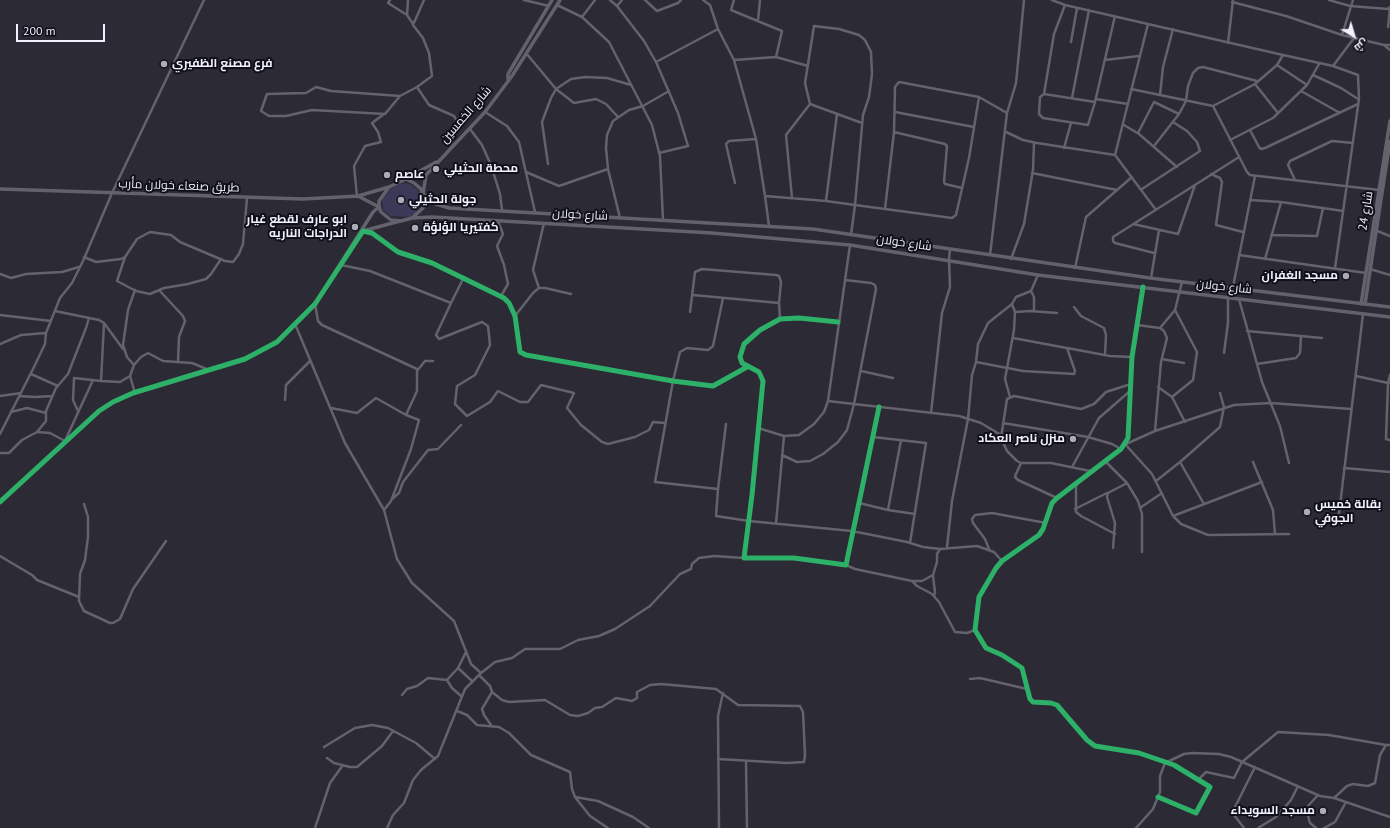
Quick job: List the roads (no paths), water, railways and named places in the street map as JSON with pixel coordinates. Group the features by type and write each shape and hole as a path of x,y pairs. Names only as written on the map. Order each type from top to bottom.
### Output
{"main road":[{"name":"شارع الخمسين","path":"508,79 508,74 552,0"},
{"name":"شارع الخمسين","path":"423,194 426,175 485,112 508,79 512,76 560,0"},
{"name":"شارع الخمسين","path":"406,179 437,162"},
{"path":"357,196 379,207 387,218 401,221 412,218 423,208 423,194 417,185 406,179 389,187 381,196 379,207"},
{"name":"طريق صنعاء خولان مأرب","path":"0,189 303,199 357,196 389,187"},
{"name":"شارع خولان","path":"423,194 442,206 813,229 1075,268 1390,307"},
{"name":"شارع خولان","path":"412,218 432,217 498,220 712,233 850,245 949,259 1038,275 1390,317"},
{"path":"712,233 715,224"}],"street":[{"path":"0,434 45,344 46,333 60,298 72,283 80,267 112,193 204,0"},
{"path":"357,196 354,166 365,146 381,142 378,132 372,123 385,114 400,96 418,87 432,76 429,54 423,38 407,15 388,3 390,0"},
{"path":"407,15 408,0"},
{"path":"414,25 424,0"},
{"path":"524,0 549,6"},
{"path":"582,17 595,0"},
{"path":"610,0 617,6 644,41 656,62 678,113 688,146 659,153"},
{"path":"617,6 622,0"},
{"path":"645,0 657,11 678,3 680,0"},
{"path":"704,0 710,5 718,29 734,60 756,139 769,226"},
{"path":"734,0 731,10 782,31 776,57"},
{"path":"758,21 760,0"},
{"path":"990,256 1006,132 1007,113 1016,83 1024,0"},
{"path":"1052,0 1065,5 1319,64 1334,66 1358,75 1359,99 1335,268"},
{"path":"1329,0 1350,6 1390,8 1388,27"},
{"path":"1342,35 1353,0"},
{"path":"1228,42 1232,1 1286,16 1342,35 1384,45 1390,45"},
{"path":"557,5 582,17 609,42 652,124 659,153 663,220"},
{"path":"1065,5 1054,34 1044,94 1040,97 1040,117 1088,125 1115,16"},
{"path":"1072,42 1078,8"},
{"path":"1072,99 1089,10"},
{"path":"1115,155 1124,125 1131,89 1148,24"},
{"path":"810,104 805,83 814,26 848,31 859,35 865,40 871,52 872,74 862,123 851,235"},
{"path":"656,62 718,29"},
{"path":"1160,95 1163,67 1173,29"},
{"path":"1334,66 1354,38"},
{"path":"1384,45 1390,50"},
{"path":"526,53 556,89 574,103 596,99 606,104 618,117"},
{"path":"1131,89 1213,106 1255,84 1277,65 1283,55"},
{"path":"1105,60 1139,56"},
{"path":"734,60 776,57 808,66"},
{"path":"1230,140 1273,118 1307,85 1319,64"},
{"path":"1277,65 1307,85"},
{"path":"1154,146 1179,114 1186,100 1188,86 1193,73 1198,68 1203,67 1258,81"},
{"path":"1313,75 1341,88 1359,99"},
{"path":"548,164 542,122 556,89 571,79 590,77 607,78 632,85"},
{"path":"885,209 894,132 895,87 899,82 979,98 1007,113"},
{"path":"1255,84 1278,113"},
{"path":"385,114 312,110 286,116 269,116 261,111 268,94 306,93 316,87 331,91 400,96"},
{"path":"418,87 429,105 454,116 457,121 452,136 452,147"},
{"path":"620,218 608,169 606,148 607,135 613,121 618,117 629,110 643,106 669,91"},
{"path":"1301,91 1340,113"},
{"path":"1044,94 1072,99 1128,104"},
{"path":"765,196 826,200 952,218 958,210 979,98"},
{"path":"1138,133 1154,102 1179,114"},
{"path":"810,104 862,123"},
{"path":"792,198 786,135 810,104"},
{"path":"1250,130 1261,149 1358,104"},
{"path":"1213,106 1247,172 1255,176 1380,190"},
{"path":"485,112 507,126 518,142 536,212"},
{"path":"895,112 974,127"},
{"path":"826,200 837,114"},
{"name":"شارع 24","path":"1363,304 1370,269 1390,121"},
{"path":"1142,189 1199,154 1200,149 1197,142 1187,131 1173,122"},
{"path":"1064,148 1072,123"},
{"path":"1124,125 1138,133 1177,167"},
{"path":"470,129 482,145 491,165 500,194 502,210"},
{"path":"894,132 945,144 947,146 944,182 945,184 962,188"},
{"path":"1006,132 1023,140 1034,143 1115,155 1142,189 1156,210"},
{"path":"735,183 726,144 729,142 756,139"},
{"path":"1295,180 1288,165 1290,161 1332,141 1352,143"},
{"name":"شارع 24","path":"1363,304 1366,273 1390,141"},
{"path":"1011,259 1023,231 1032,173 1034,143"},
{"path":"1154,253 1115,243 1113,241 1113,237 1239,157"},
{"path":"526,172 559,186 608,169"},
{"path":"1032,173 1117,190"},
{"path":"1211,174 1220,178 1222,182 1216,225 1243,232"},
{"path":"1233,287 1255,176"},
{"path":"1075,268 1086,217 1132,177"},
{"path":"1132,224 1177,235 1180,232 1196,184"},
{"path":"221,259 212,274 206,279 159,290 150,294 135,290 117,281 125,257 137,239 150,232 171,235 180,242 221,259 233,262 239,254 245,235 247,198"},
{"path":"1250,200 1281,202 1344,211"},
{"path":"1265,259 1270,235 1281,202"},
{"path":"0,502 99,411 113,402 135,393 245,359 277,342 315,304 363,231 373,212 379,207"},
{"path":"1270,235 1317,236 1323,208"},
{"path":"498,220 503,234 497,246 504,265 508,284 501,296"},
{"path":"363,231 401,221"},
{"path":"539,288 533,270 544,223"},
{"path":"1375,229 1390,236"},
{"path":"1150,278 1159,230"},
{"path":"363,231 372,233 398,252 432,263 501,296 509,303 515,316 520,352 526,355 673,382 713,386 747,367"},
{"path":"758,428 784,436 799,436 820,418 828,400 850,245"},
{"path":"931,413 942,313 950,286 950,249"},
{"path":"1239,255 1366,273"},
{"path":"84,257 89,261 96,262 117,260 125,257"},
{"path":"341,265 370,270 451,303"},
{"path":"0,274 11,278 38,273 62,272 80,267"},
{"path":"690,312 695,272 702,269 776,275 782,282 779,303 780,319"},
{"path":"1370,269 1390,275"},
{"path":"947,547 952,501 968,419 972,375 976,362 978,344 988,323 1012,304 1016,297 1031,292 1038,275"},
{"path":"464,277 436,334 440,339 482,322 488,326 490,345 475,375 457,386 455,404 467,416 490,402 498,391 520,402 528,402 541,385 574,393 568,408 581,425 602,442 608,444 635,437 649,430 652,422 665,423"},
{"path":"782,455 797,462 805,462 823,454 843,437 847,430 861,371 876,289 875,285 871,283 845,280"},
{"path":"1160,328 1175,310 1182,282"},
{"path":"1143,287 1132,357 1128,438 1121,449 1052,503 1046,523 1039,535 1002,561 984,586 979,597 975,630 986,648 1002,655 1022,668 1027,689 1033,702 1051,703 1061,708 1087,740 1095,746 1139,753 1181,769 1210,787 1196,813 1158,797"},
{"path":"515,316 539,288 571,294"},
{"path":"124,351 125,328 128,310 135,290"},
{"path":"159,290 183,316 185,321 180,337 178,362"},
{"path":"1031,292 1034,296 1034,311"},
{"path":"693,295 779,303"},
{"path":"1224,353 1228,323 1228,297"},
{"path":"718,489 655,482 665,423 680,352 684,349 708,350 713,346 723,298"},
{"path":"1239,298 1262,382 1280,426 1290,463"},
{"path":"315,304 318,321 322,325 417,369 417,391 406,415"},
{"path":"1010,397 1005,380 1015,312 1012,304"},
{"path":"1074,306 1081,316 1104,328 1106,335 1105,355"},
{"path":"55,310 104,323 134,365"},
{"path":"1172,397 1193,380 1197,352 1175,310"},
{"path":"1015,312 1034,311 1057,313"},
{"path":"1338,522 1363,314"},
{"path":"0,315 51,321"},
{"path":"0,453 9,453 22,440 37,432 46,421 46,413 52,396 68,374 86,328 88,318"},
{"path":"744,558 763,381 759,372 742,363 740,357 744,344 760,330 780,319 800,318 838,322"},
{"path":"101,381 104,323"},
{"path":"295,324 345,443 384,510 397,559 412,583 454,621 471,664 490,686 492,692 502,700 509,702 545,700 570,716 578,716 588,713 595,708 602,707 616,698 632,701 637,698 637,692 650,685 661,684 702,686 716,689 738,705 800,706 802,712 806,755 804,762 718,759"},
{"path":"1137,325 1160,328 1164,331 1167,338 1158,386 1155,431"},
{"path":"1247,331 1322,338"},
{"path":"0,344 21,335 46,333"},
{"path":"1257,364 1296,358 1300,353 1300,336"},
{"path":"1012,338 1105,355 1132,357"},
{"path":"976,362 1007,369 1047,374 1074,374 1075,371 1067,348"},
{"path":"135,393 130,376 134,365 141,357 148,353 163,361 192,363 209,370"},
{"path":"1162,359 1184,363"},
{"path":"285,400 286,385 310,361"},
{"path":"417,372 425,361 432,361"},
{"path":"861,371 893,378"},
{"path":"31,374 58,386"},
{"path":"68,374 74,378 120,382 130,376"},
{"path":"1390,375 1386,439 1390,440"},
{"path":"1355,376 1389,383"},
{"path":"74,378 73,400 78,411"},
{"path":"64,443 93,380"},
{"path":"1010,397 1082,409 1094,404 1106,392 1130,384"},
{"path":"1158,386 1172,397 1185,422"},
{"path":"1072,467 1099,418 1130,390"},
{"path":"1156,481 1220,427 1224,407 1220,393"},
{"path":"0,396 20,394 35,397 52,396"},
{"path":"1010,397 1007,399 1001,435 1003,445 1007,451 1021,463 1051,463 1091,471"},
{"path":"331,408 357,413 376,398 406,415 419,420 411,449 391,501"},
{"path":"828,400 968,419 981,423 1001,435"},
{"path":"1125,444 1155,431 1185,422 1224,407 1252,403 1271,403 1351,409"},
{"path":"846,565 879,407"},
{"path":"10,412 27,408 46,413"},
{"path":"726,424 716,516 749,521 852,531 923,547 940,549 947,547 977,546 989,549 1002,561"},
{"path":"1003,424 1088,437 1112,444 1121,449"},
{"path":"384,510 399,492 403,482 428,450 438,449 461,425"},
{"path":"37,432 50,433 64,443"},
{"path":"776,523 784,436"},
{"path":"873,437 926,443 910,543"},
{"path":"888,510 901,440"},
{"path":"1125,444 1152,474 1173,516 1188,528 1208,535 1289,534"},
{"path":"1105,461 1127,483 1138,501 1143,527 1142,552"},
{"path":"1180,462 1204,504"},
{"path":"1253,462 1274,510 1275,534"},
{"path":"1021,463 1016,474 1018,480 1057,498"},
{"path":"1344,468 1390,472"},
{"path":"1173,516 1262,482"},
{"path":"1076,483 1076,510 1081,516 1115,534"},
{"path":"1076,510 1127,483"},
{"path":"1108,493 1107,497 1115,522 1114,548"},
{"path":"1140,508 1162,494"},
{"path":"859,503 888,510 915,514"},
{"path":"84,504 88,517 88,537 85,560 80,574 79,597 81,608 84,611 110,623 117,622 123,614 133,589 166,541"},
{"path":"989,549 985,539 973,524 972,519 975,514 992,513 1046,523"},
{"path":"934,597 935,592 933,575 936,569 937,554 940,549"},
{"path":"0,556 32,575 37,580 79,597"},
{"path":"387,828 393,815 404,803 413,780 421,770 438,756 457,712 461,696 465,689 480,674 495,662 512,658 525,649 560,649 578,640 599,636 615,629 650,606 680,574 691,569 692,564 699,558 714,556 744,558 794,558 846,565 855,569 912,581 922,581 933,575"},
{"path":"912,581 941,604 944,614 956,632 967,633 975,630"},
{"path":"447,680 458,668 466,652"},
{"path":"458,668 472,681"},
{"path":"402,694 406,688 417,686 428,678 447,680"},
{"path":"970,679 980,678 1027,689"},
{"path":"447,680 452,688 461,696"},
{"path":"492,692 482,709 484,715 492,725 509,733 531,755 570,772 572,789 575,797 590,816 608,828"},
{"path":"719,828 718,716 723,693"},
{"path":"457,712 467,715 478,725 488,727 492,725"},
{"path":"324,747 354,728 372,725 388,728 416,744 435,759"},
{"path":"327,758 334,763 343,766 357,767 382,746 393,731"},
{"path":"1198,780 1206,772 1234,778 1242,762 1278,732 1329,735 1386,746 1390,745"},
{"path":"1334,798 1346,786 1353,784 1368,786 1375,783 1378,762 1386,746"},
{"path":"1136,828 1152,813 1160,792 1160,776 1165,763 1184,754 1192,753 1219,754 1255,767 1318,795 1334,798 1390,817"},
{"path":"746,761 747,828"},
{"path":"315,828 330,783 343,766"},
{"path":"1244,828 1234,815 1235,808 1255,767"},
{"path":"1258,828 1276,817 1292,800 1298,786"},
{"path":"1316,828 1310,823 1307,812 1308,806 1318,795"},
{"path":"575,797 598,801 633,817 649,828"},
{"path":"1324,828 1335,822 1346,802"}],"place":[{"name":"فرع مصنع الظفيري","path":"164,64"},
{"name":"محطة الحثيلي","path":"436,169"},
{"name":"عاصم","path":"387,175"},
{"name":"جولة الحثيلي","path":"401,200"},
{"name":"ابو عارف لقطع غيار الدراجات الناريه","path":"355,227"},
{"name":"كفتيريا الؤلؤة","path":"415,228"},
{"name":"مسجد الغفران","path":"1346,276"},
{"name":"منزل ناصر العكاد","path":"1073,439"},
{"name":"بقالة خميس الجوفي","path":"1307,512"},
{"name":"مسجد السويداء","path":"1323,811"}]}
